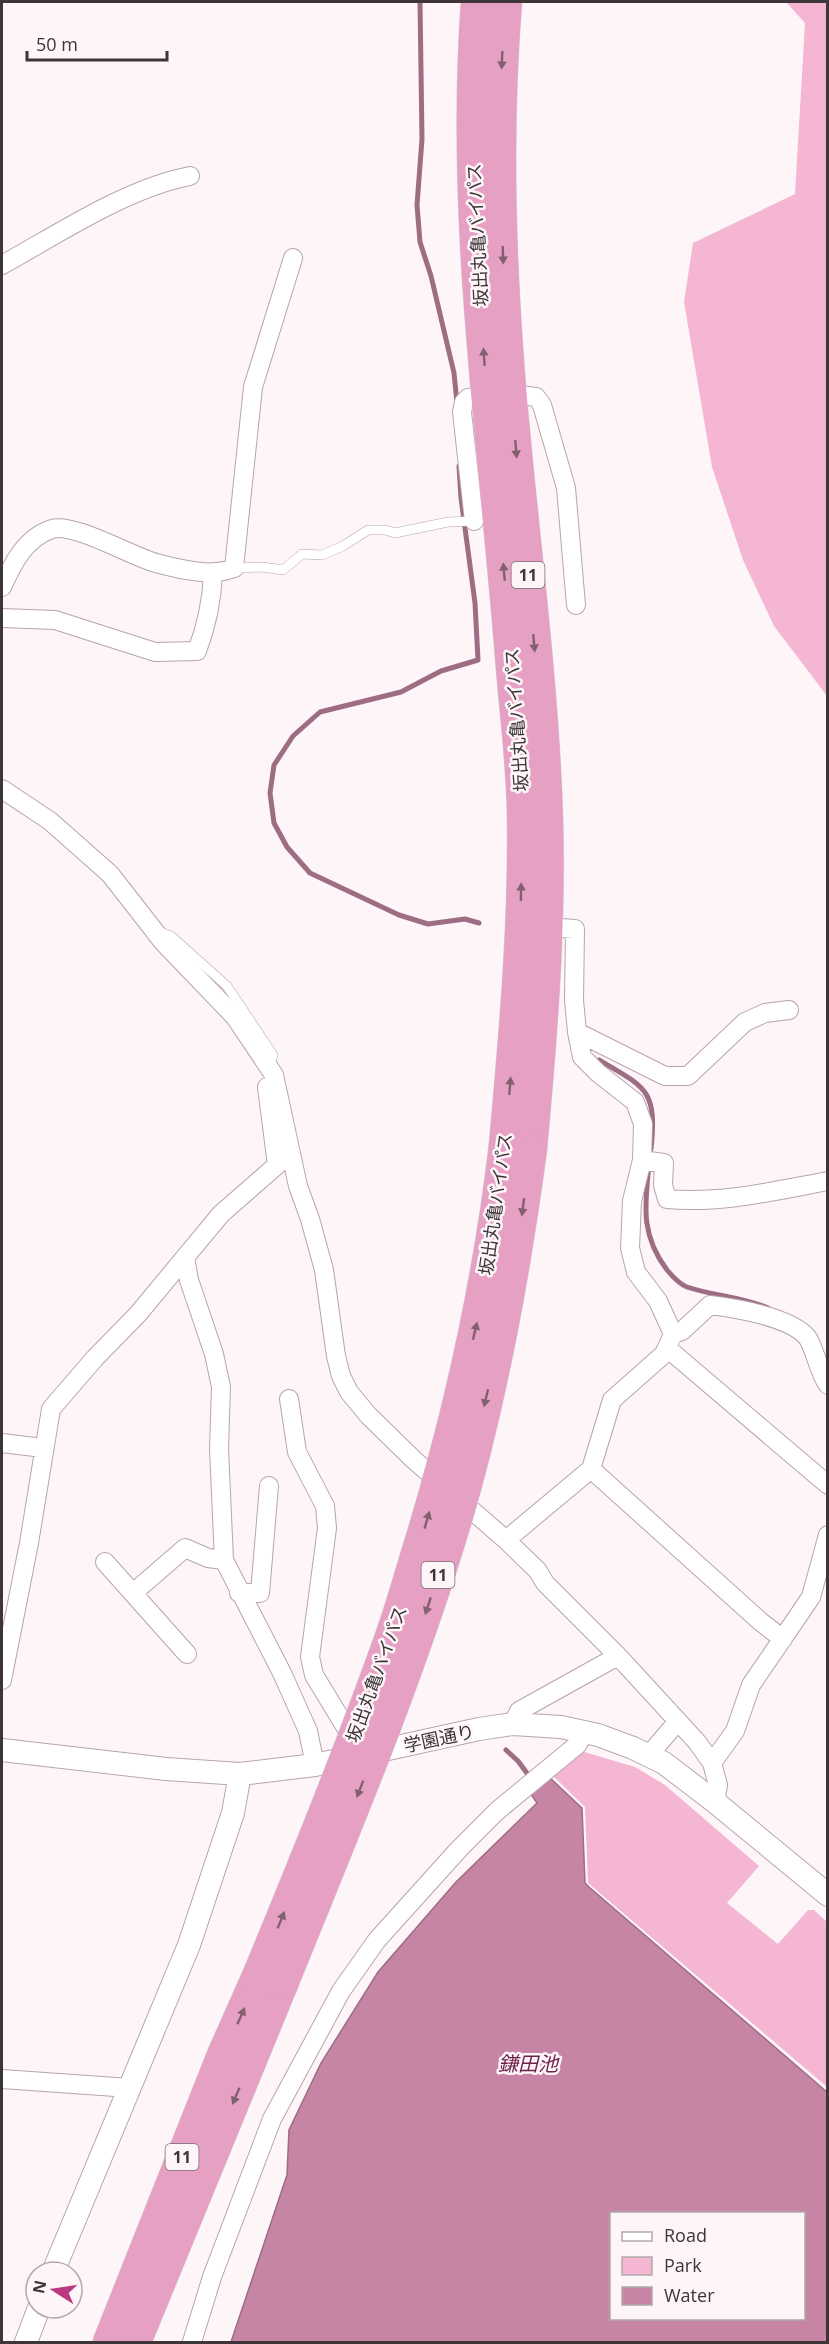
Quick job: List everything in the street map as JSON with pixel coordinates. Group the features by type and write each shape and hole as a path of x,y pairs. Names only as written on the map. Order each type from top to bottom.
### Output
{"highway":[{"name":"坂出丸亀バイパス","path":"135,2343 202,2177 271,1979 328,1805 390,1640 452,1434 477,1321 496,1216 518,1147 542,1026 547,927 547,820 541,714 499,395 478,276 473,159 474,49 477,2"},
{"name":"坂出丸亀バイパス","path":"506,2 501,55 499,395 504,565 523,810 516,1022 518,1147"},
{"name":"坂出丸亀バイパス","path":"109,2343 223,2055 271,1979"},
{"name":"11","path":"99,2343 223,2055"},
{"path":"156,2343 202,2177"}],"street":[{"path":"2,265 127,197 165,180 190,176"},
{"path":"2,587 15,558 33,538 54,528 69,530 154,562 213,573 234,568 254,387 293,258"},
{"path":"468,522 462,412 464,402 468,398 499,395 536,397 542,405 566,488 576,605"},
{"path":"2,618 55,620 155,652 197,651 204,633 212,597 213,573"},
{"path":"2,789 50,821 110,874 153,930 236,1017 271,1071 298,1186 324,1270 336,1356 341,1376 350,1392 368,1415 414,1460 506,1540 697,1742 712,1763 718,1785 715,1802"},
{"path":"547,927 575,928 574,1000 582,1057 598,1073 635,1101 643,1124 648,1161 632,1201 630,1248 636,1272 658,1302 670,1341 828,1485"},
{"path":"577,1032 665,1076 688,1076 745,1022 765,1013 789,1010"},
{"path":"2,1680 29,1543 51,1409 95,1358 138,1314 221,1214 277,1165 265,1089 271,1071"},
{"path":"648,1161 664,1163 663,1185 667,1199 697,1202 828,1181"},
{"path":"185,1257 189,1280 214,1354 221,1387 219,1449 224,1560 282,1673 308,1731 315,1765"},
{"path":"506,1540 591,1469 612,1400 664,1354 670,1341 710,1305 747,1309 796,1328 808,1338 821,1376 828,1385"},
{"path":"289,1399 297,1452 325,1506 327,1528 310,1657 314,1676 355,1742 359,1754"},
{"path":"2,1443 43,1448"},
{"path":"591,1469 761,1622 783,1639"},
{"path":"239,1593 260,1593 269,1486"},
{"path":"712,1763 735,1731 751,1685 811,1597 828,1535"},
{"path":"133,1593 185,1548 208,1558 224,1560"},
{"path":"105,1562 187,1654"},
{"path":"513,1724 519,1711 618,1656"},
{"path":"649,1755 678,1721"},
{"name":"学園通り","path":"2,1750 166,1769 240,1774 315,1765 359,1754 513,1724 561,1727 598,1735 649,1755 715,1802 828,1895"},
{"path":"192,2343 212,2277 272,2119 341,1991 377,1940 421,1889 497,1811 577,1745 585,1732"},
{"path":"58,2260 189,1945 233,1813 240,1774"},
{"path":"2,2079 130,2088"},
{"path":"26,2343 35,2320"}],"lane":[{"path":"234,568 262,567 283,570 302,554 322,555 343,546 368,530 386,530 395,533 448,522 468,522"}],"green space":[{"path":"786,2 827,2 827,696 774,626 743,560 712,467 684,302 693,243 795,194 805,23"},
{"path":"581,1751 635,1767 665,1785 759,1866 727,1903 778,1944 808,1910 814,1910 827,1922 827,2087 588,1883 585,1807 552,1775"}],"water":[{"name":"鎌田池","path":"549,1777 582,1808 585,1883 827,2092 827,2342 231,2342 287,2175 289,2130 321,2063 378,1972 456,1882 537,1803 530,1793"}],"waterway":[{"path":"420,2 422,139 417,205 420,242 431,276 454,373 457,403"},
{"path":"459,466 475,603 478,660 441,671 401,692 320,712 293,736 274,765 270,793 274,823 287,847 310,873 399,915 428,924 465,919 479,923"},
{"path":"599,1060 628,1077 645,1093 650,1102 652,1114 651,1149"},
{"path":"649,1164 646,1193 648,1231 658,1257 667,1270 678,1282 687,1287 768,1308"},
{"path":"506,1750 518,1761 532,1780"}]}
